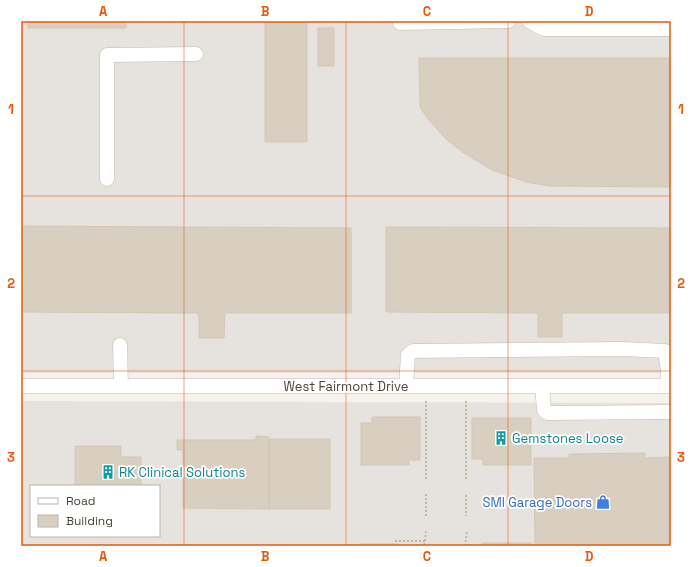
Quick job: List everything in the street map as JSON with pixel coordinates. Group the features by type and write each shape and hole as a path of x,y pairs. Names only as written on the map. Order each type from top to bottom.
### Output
{"street":[{"path":"400,24 509,21"},
{"path":"529,21 544,29 671,29"},
{"path":"107,179 107,55 196,54"},
{"path":"120,345 122,386"},
{"path":"406,386 408,355 413,351 615,349 665,351 669,386"},
{"name":"West Fairmont Drive","path":"21,386 669,386"},
{"path":"542,386 544,410 547,413 671,412"}],"path":[{"path":"426,401 426,480"},
{"path":"466,401 466,480"},
{"path":"426,494 426,516"},
{"path":"466,495 466,516"},
{"path":"424,546 426,530"},
{"path":"464,546 467,531"},
{"path":"395,541 425,541"}],"shaded area":[{"path":"21,21 671,21 671,373 21,373"},
{"path":"21,401 671,403 671,546 21,546"}],"building":[{"path":"28,21 126,21 126,28 28,28"},
{"path":"265,23 307,23 307,142 265,142"},
{"path":"318,28 334,28 334,66 318,66"},
{"path":"419,58 671,58 671,187 550,186 526,182 492,170 464,153 446,139 428,119 420,107"},
{"path":"21,226 351,228 351,313 225,313 224,338 199,338 199,313 21,312"},
{"path":"386,227 671,228 671,313 562,313 562,337 538,337 538,313 386,312"},
{"path":"372,417 420,417 420,460 409,460 409,465 361,465 361,423 372,423"},
{"name":"Gemstones Loose","path":"472,418 531,418 531,465 483,465 483,459 472,459"},
{"path":"256,436 269,437 269,509 183,508 183,450 177,450 177,440 256,440"},
{"path":"269,439 330,439 330,509 269,509"},
{"name":"RK Clinical Solutions","path":"75,446 121,446 121,457 141,457 141,485 75,485"},
{"name":"SMI Garage Doors","path":"645,453 645,458 671,457 671,546 535,546 534,458 569,458 569,454"},
{"path":"482,543 531,543 531,546 482,546"},
{"path":"360,544 398,544 398,546 360,546"}],"place":[{"name":"Gemstones Loose","path":"501,438"},
{"name":"RK Clinical Solutions","path":"108,472"},
{"name":"SMI Garage Doors","path":"603,502"}]}
